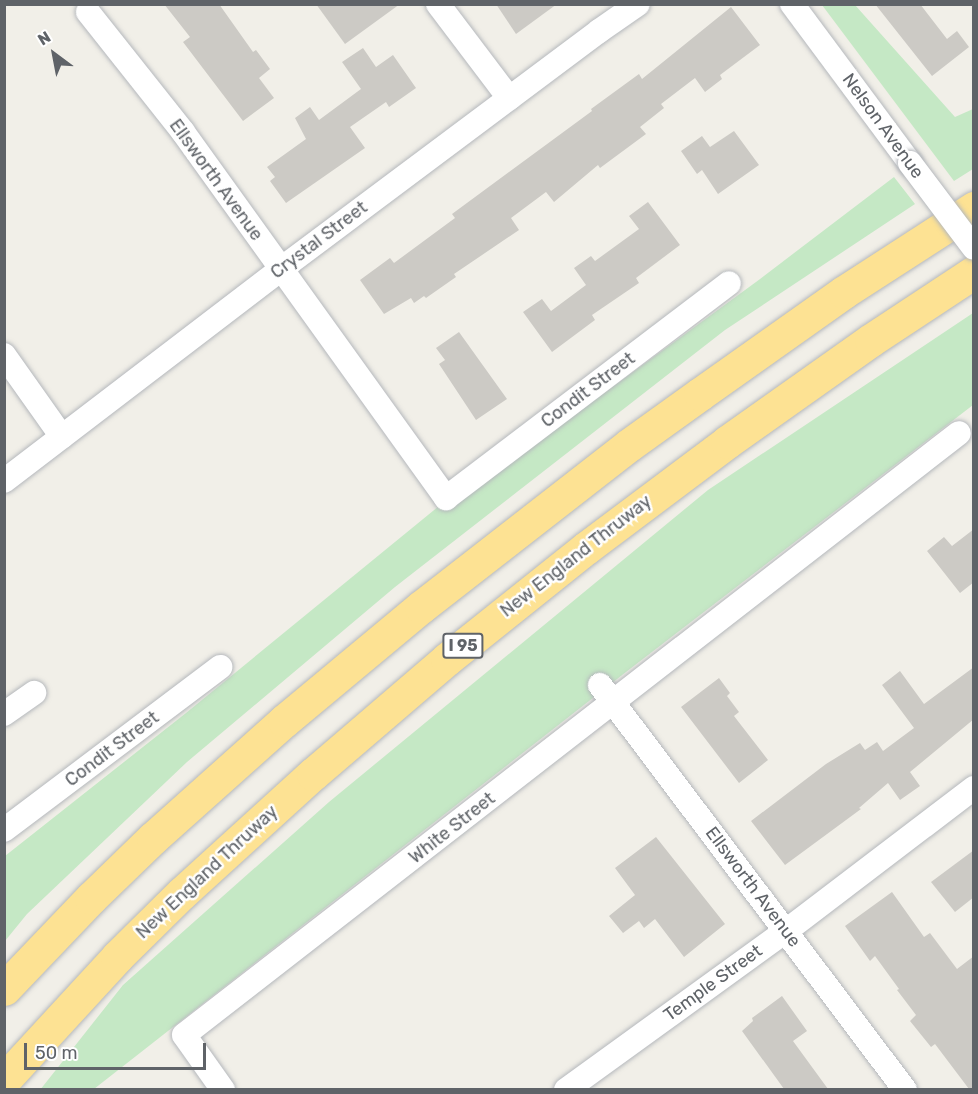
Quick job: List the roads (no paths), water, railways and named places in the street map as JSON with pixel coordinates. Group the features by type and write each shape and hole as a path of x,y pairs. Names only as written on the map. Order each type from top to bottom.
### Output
{"highway":[{"path":"4,989 90,898 153,838 284,721 421,607 611,458 700,393 844,292 974,208"},
{"name":"New England Thruway","path":"4,1080 110,964 182,893 321,767 447,659 577,555 735,435 974,272"}],"street":[{"path":"438,4 509,98"},
{"name":"Crystal Street","path":"4,481 281,269 638,4"},
{"name":"Nelson Avenue","path":"792,4 974,248"},
{"name":"Ellsworth Avenue","path":"88,12 183,132 446,498"},
{"name":"Condit Street","path":"446,498 729,283"},
{"path":"4,355 62,437"},
{"name":"White Street","path":"223,1089 184,1035 720,622 959,434"},
{"name":"Condit Street","path":"8,820 220,667"},
{"name":"Ellsworth Avenue","path":"600,684 905,1089"},
{"path":"4,714 34,693"},
{"name":"Temple Street","path":"566,1089 786,930 974,788"}]}
